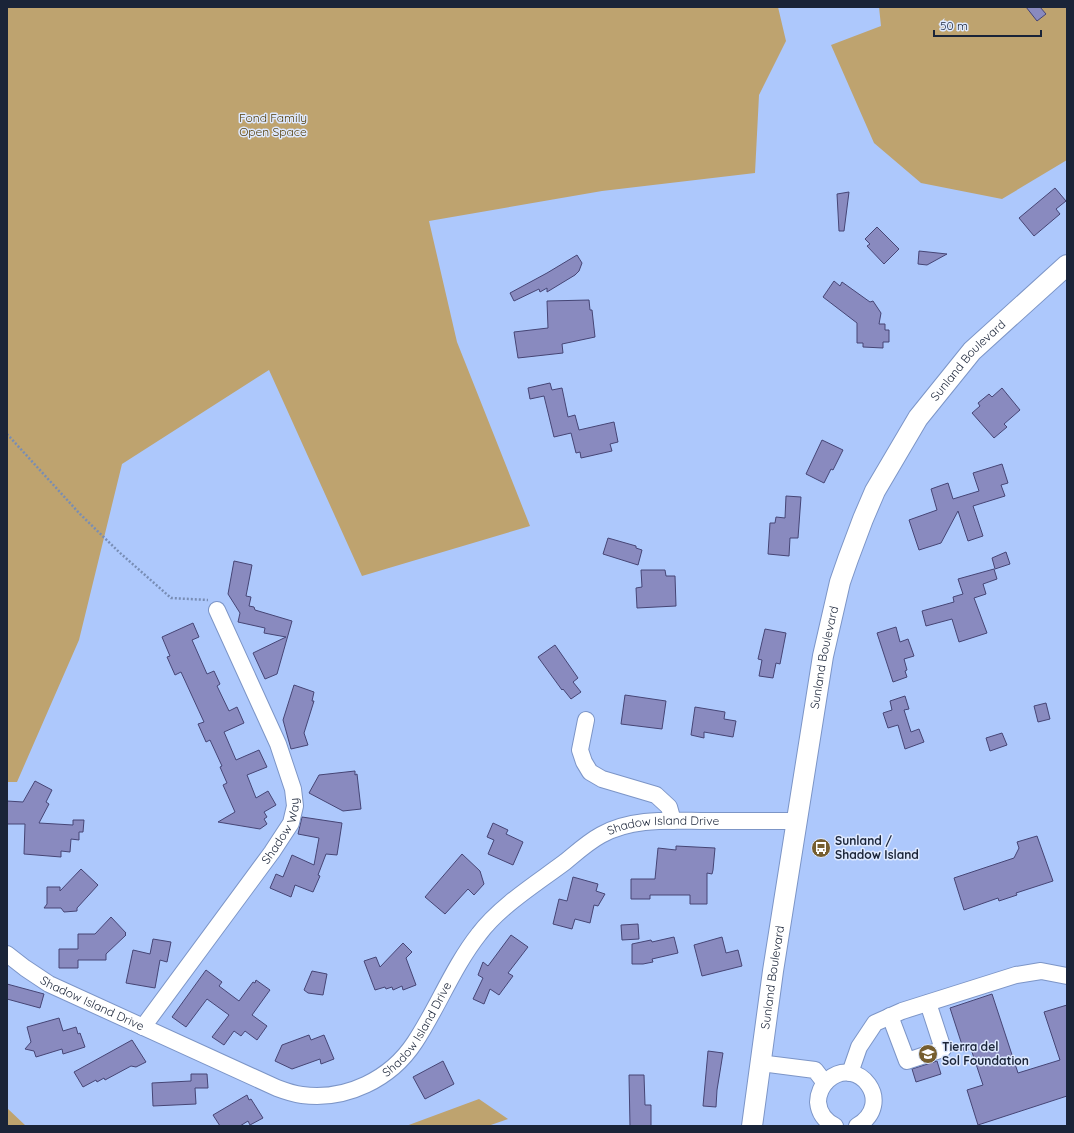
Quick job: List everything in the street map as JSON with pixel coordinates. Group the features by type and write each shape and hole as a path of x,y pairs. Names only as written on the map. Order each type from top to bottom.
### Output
{"main road":[{"name":"Sunland Boulevard","path":"752,1126 773,971 823,656 832,613 848,559 875,491 918,418 972,351 1067,265"}],"street":[{"name":"Shadow Way","path":"143,1027 272,852 291,823 295,806 293,789 278,744 217,610"},
{"path":"586,720 580,750 584,762 590,772 602,779 656,795 669,807 673,821"},
{"name":"Shadow Island Drive","path":"7,954 49,984 278,1088 302,1095 335,1095 350,1092 374,1080 392,1068 415,1042 464,954 480,932 520,895 600,835 622,826 649,821 798,820"},
{"path":"850,1073 859,1047 875,1023 890,1016 1016,975 1041,972 1067,976"},
{"path":"890,1016 907,1061 943,1049 928,1003"},
{"path":"760,1063 815,1070 825,1082"},
{"path":"835,1126 823,1117 819,1109 819,1095 825,1082 832,1076 840,1073 850,1073 858,1076 866,1081 871,1088 874,1097 874,1106 870,1115 862,1125"}],"path":[{"path":"7,434 80,514 119,552 171,598 189,600 205,599 211,601 217,610"}],"green space":[{"name":"Fond Family Open Space","path":"7,7 778,7 786,41 759,95 755,173 602,191 429,221 457,342 530,526 362,576 269,370 122,464 79,640 17,782 7,782"},
{"path":"879,7 1067,7 1067,160 1002,199 921,183 874,143 831,45 881,26"},
{"path":"479,1099 508,1119 488,1126 406,1126"},
{"path":"7,1108 26,1126 7,1126"}],"building":[{"path":"1026,7 1040,7 1046,14 1037,21"},
{"path":"1055,188 1066,201 1056,209 1060,214 1034,236 1019,218"},
{"path":"849,192 844,231 839,231 837,194"},
{"path":"877,227 899,249 884,264 867,246 870,244 865,239"},
{"path":"919,251 947,254 927,265 918,264"},
{"path":"577,255 582,263 579,271 575,275 547,292 547,288 540,292 539,289 514,301 510,293"},
{"path":"834,281 840,286 842,282 870,302 873,301 881,313 879,324 885,324 885,330 889,330 889,342 883,342 883,348 863,347 863,343 857,343 857,323 823,297"},
{"path":"589,300 590,310 592,310 595,337 562,344 563,353 518,358 514,332 548,328 547,301"},
{"path":"550,383 552,390 562,388 568,417 575,415 579,430 614,422 618,442 610,444 612,451 581,458 580,452 576,453 571,433 554,437 544,396 530,399 528,388"},
{"path":"1002,388 1020,410 1004,424 1007,427 994,438 972,413 980,406 978,403 989,394 992,397"},
{"path":"822,440 843,450 833,470 831,469 824,483 806,474"},
{"path":"1002,464 1008,483 1001,485 1005,496 973,506 983,536 968,541 958,511 941,543 919,550 909,520 937,510 931,489 948,483 953,499 979,491 973,473"},
{"path":"786,496 801,497 798,538 790,538 789,556 768,554 770,523 775,523 776,517 785,518"},
{"path":"608,538 636,546 636,548 642,550 638,565 603,554"},
{"path":"1006,552 1010,564 995,569 992,558"},
{"path":"234,561 252,565 246,596 251,597 249,606 254,607 255,610 292,621 277,674 265,679 253,653 286,637 264,633 265,628 238,622 240,613 228,594"},
{"path":"994,569 997,579 983,584 986,594 974,598 987,633 959,642 952,619 926,626 922,611 954,602 953,597 963,594 958,579"},
{"path":"641,570 665,570 666,576 675,576 676,606 637,608 636,588 642,587"},
{"path":"193,623 199,637 192,640 207,674 214,671 220,684 217,686 229,711 237,707 244,723 224,732 236,760 259,750 267,767 247,775 256,798 268,791 276,805 264,812 267,817 264,819 267,824 260,829 218,822 235,812 223,785 227,783 220,767 222,766 210,740 206,742 198,724 204,722 181,672 175,675 167,657 170,656 162,637"},
{"path":"896,627 900,642 908,639 914,656 904,659 907,677 893,682 877,633"},
{"path":"765,629 786,633 780,664 776,663 773,678 759,676 762,660 758,659"},
{"path":"555,645 578,678 573,682 581,692 571,699 563,689 562,690 538,657"},
{"path":"294,685 314,692 312,701 314,701 304,733 308,745 291,749 283,720"},
{"path":"625,695 666,701 662,729 621,724"},
{"path":"905,696 909,709 904,710 911,732 919,729 924,742 905,749 898,725 888,728 883,713 892,710 890,701"},
{"path":"1046,703 1050,719 1038,722 1034,706"},
{"path":"695,707 725,712 724,719 736,721 733,737 704,732 704,738 691,735"},
{"path":"1002,733 1007,745 990,751 986,738"},
{"path":"355,771 355,775 357,774 361,809 343,811 309,793 319,775"},
{"path":"35,781 52,790 46,802 49,804 39,823 73,825 73,820 84,820 83,832 79,832 79,840 71,839 70,852 61,851 61,857 24,854 25,824 7,824 7,801 23,802"},
{"path":"302,817 342,823 337,855 326,854 318,875 320,876 313,892 295,885 291,897 270,888 276,874 283,877 292,855 314,865 319,838 298,834"},
{"path":"493,823 508,830 506,834 523,842 513,865 488,854 494,840 487,837"},
{"path":"1037,836 1053,881 1016,893 1017,895 999,901 998,898 964,910 954,878 1014,858 1019,848 1017,842"},
{"path":"676,846 715,848 712,874 707,873 707,904 690,904 690,895 650,895 650,899 631,899 631,879 655,879 658,848 676,850"},
{"path":"462,854 480,871 484,884 474,895 468,889 445,914 425,897"},
{"path":"81,869 98,885 77,908 77,911 64,912 61,908 44,908 47,904 47,887 60,887 60,891"},
{"path":"573,877 598,884 596,891 605,894 598,906 594,905 590,923 575,919 572,929 553,924 559,899 567,901"},
{"path":"111,917 126,933 126,935 106,954 106,960 78,960 78,968 59,968 59,949 78,949 78,934 95,934"},
{"path":"638,924 639,939 622,940 621,925"},
{"path":"511,935 528,947 508,973 513,976 499,995 490,989 484,1004 473,999 483,978 478,975 483,962 488,966"},
{"path":"674,937 678,953 652,959 653,962 632,964 632,944 651,940 652,942"},
{"path":"722,937 726,953 738,950 742,966 702,976 694,945"},
{"path":"153,939 171,942 167,962 160,960 155,988 126,983 133,950 150,954"},
{"path":"403,943 412,952 406,958 416,985 403,990 402,986 393,990 392,987 386,989 385,987 375,990 364,961 376,957 380,967"},
{"path":"206,970 222,982 219,986 239,1001 256,980 270,990 252,1015 267,1026 257,1040 245,1031 241,1036 234,1031 224,1045 212,1037 229,1015 207,999 186,1027 172,1017"},
{"path":"312,971 327,974 323,995 308,993 304,990"},
{"path":"7,984 44,994 40,1008 7,999"},
{"path":"992,994 1018,1073 1060,1060 1044,1012 1067,1005 1067,1096 978,1125 967,1090 983,1085 971,1049 964,1051 950,1008"},
{"path":"59,1018 63,1031 76,1027 85,1047 63,1054 62,1049 36,1057 34,1051 25,1049 31,1042 27,1027"},
{"path":"309,1035 311,1040 324,1035 334,1059 321,1064 320,1059 292,1069 275,1061 282,1045"},
{"path":"132,1040 146,1062 136,1067 131,1066 105,1080 104,1078 97,1082 96,1080 83,1087 74,1072"},
{"path":"708,1051 723,1053 716,1107 703,1106"},
{"path":"443,1061 454,1084 425,1099 413,1077"},
{"path":"937,1061 941,1074 916,1082 912,1069"},
{"path":"191,1074 207,1074 208,1088 195,1088 196,1104 153,1106 152,1083 191,1081"},
{"path":"629,1075 644,1075 645,1105 651,1105 651,1126 630,1126"},
{"path":"247,1095 249,1100 251,1099 263,1118 250,1125 248,1121 240,1126 220,1126 213,1115"}],"place":[{"name":"Sunland / Shadow Island","path":"821,848"},
{"name":"Tierra del Sol Foundation","path":"928,1054"}]}
